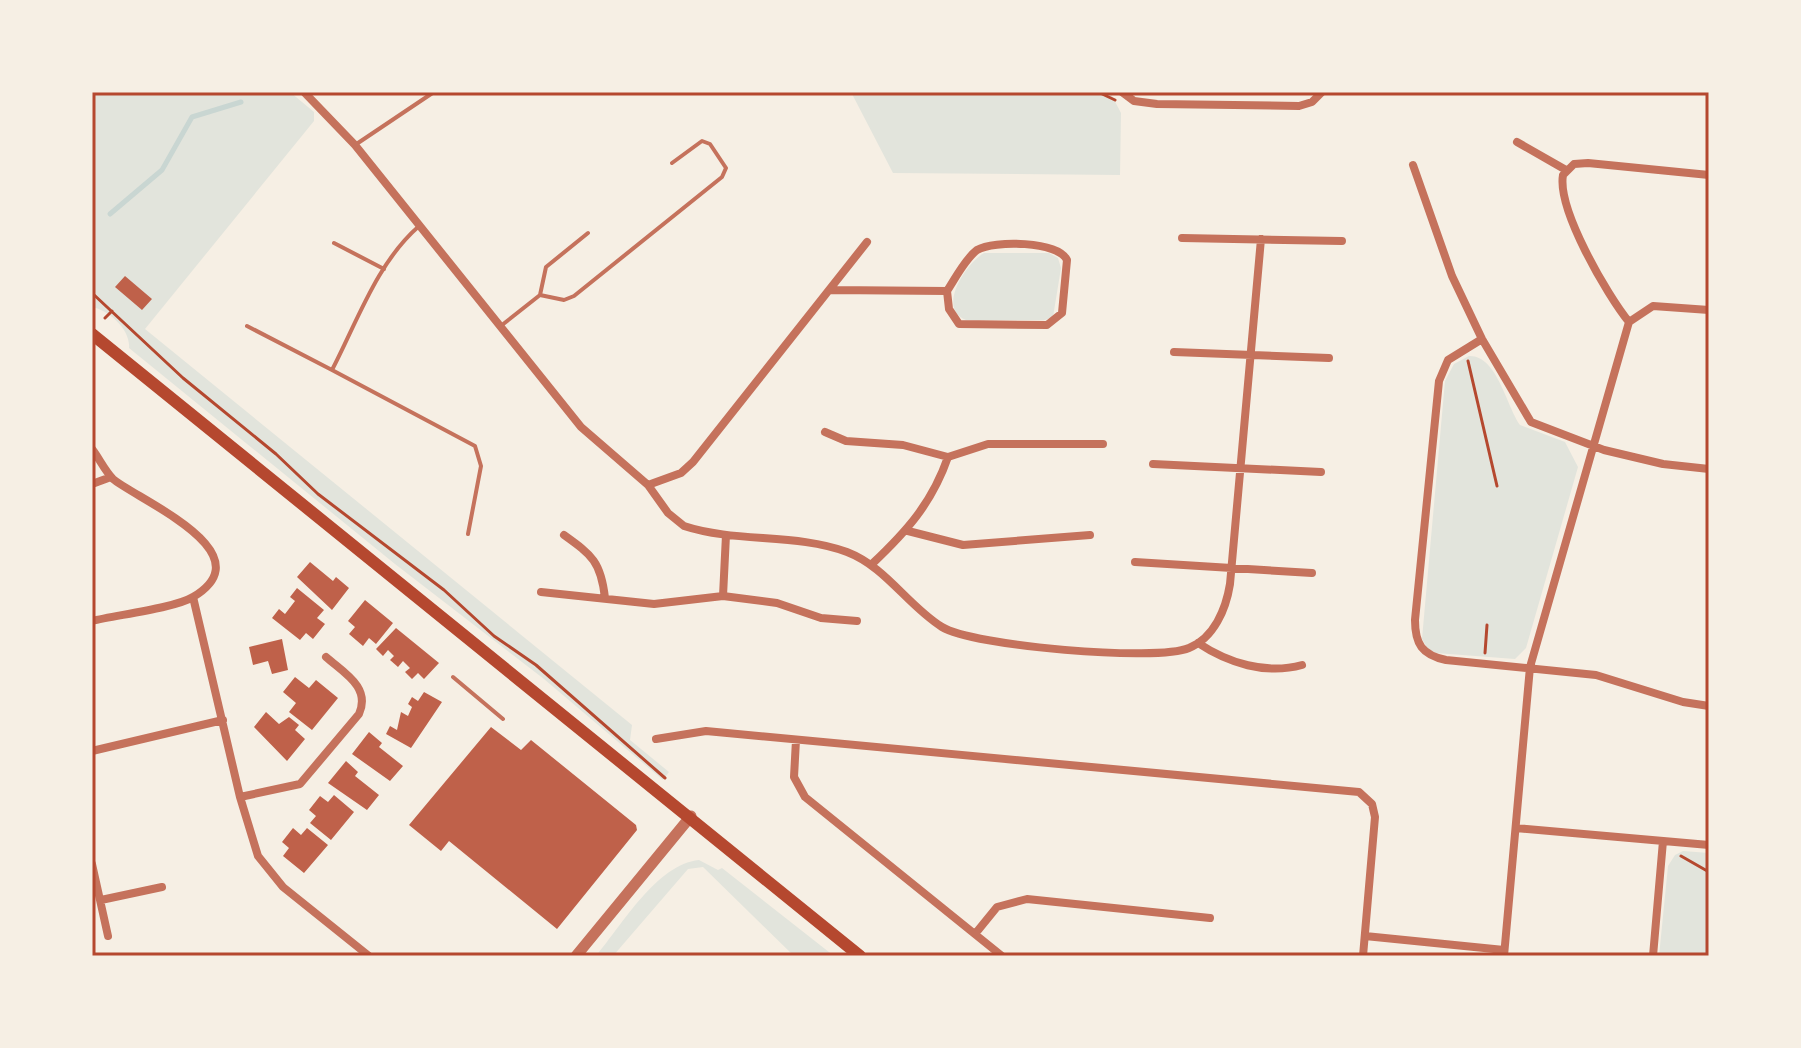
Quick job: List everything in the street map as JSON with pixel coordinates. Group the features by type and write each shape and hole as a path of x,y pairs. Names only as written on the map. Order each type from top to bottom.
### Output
{"main road":[{"path":"92,334 691,816 860,956"}],"street":[{"path":"304,92 355,145 581,427 648,485 668,513 694,529 832,548 872,564 942,627 973,639 1148,655 1179,652 1198,643 1221,616 1232,568 1261,239"},
{"path":"1122,92 1144,103 1299,106 1312,102 1322,92"},
{"path":"1517,142 1566,170"},
{"path":"1629,322 1610,295 1574,222 1563,191 1566,170 1574,164 1588,163 1709,175"},
{"path":"1413,165 1452,276 1482,339 1531,422 1591,444 1663,464 1709,469"},
{"path":"1182,238 1342,241"},
{"path":"648,485 681,473 693,462 867,242"},
{"path":"1045,246 1059,250 1067,260 1062,313 1047,325 959,324 949,309 947,291 971,257 986,247 1045,246"},
{"path":"830,290 947,291"},
{"path":"1365,936 1504,953 1530,667 1591,444 1629,322 1653,306 1709,310"},
{"path":"1482,339 1444,366 1439,381 1415,632 1419,646 1430,655 1484,664 1596,675 1683,702 1709,706"},
{"path":"1174,352 1329,358"},
{"path":"825,432 846,441 903,445 948,457 988,444 1103,444"},
{"path":"92,449 111,477 196,532 212,548 215,564 212,576 193,597 92,621"},
{"path":"872,564 908,531 935,493 948,457"},
{"path":"1153,464 1321,472"},
{"path":"92,484 111,477"},
{"path":"908,531 963,545 1090,535"},
{"path":"564,535 591,554 598,564 605,598"},
{"path":"723,596 726,535"},
{"path":"1135,562 1312,573"},
{"path":"541,592 675,604 723,596 777,603 821,618 857,621"},
{"path":"193,597 240,797 262,865 283,887 369,956"},
{"path":"1198,643 1245,664 1279,669 1302,665"},
{"path":"240,797 300,784 359,714 363,700 360,689 326,657"},
{"path":"92,751 223,720"},
{"path":"656,739 706,731 1359,792 1369,799 1375,810 1363,956"},
{"path":"796,740 794,777 805,797 1002,956"},
{"path":"576,956 691,816"},
{"path":"1516,828 1709,845"},
{"path":"1653,956 1663,841"},
{"path":"92,864 108,936"},
{"path":"101,900 162,887"},
{"path":"975,934 997,907 1027,899 1210,918"}],"lane":[{"path":"355,145 434,92"},
{"path":"540,295 564,300 574,296 722,177 726,168 710,144 702,141 672,163"},
{"path":"332,370 398,244 418,227"},
{"path":"500,327 540,295 546,267 588,233"},
{"path":"334,243 384,269"},
{"path":"247,326 475,446 481,466 468,534"},
{"path":"453,677 503,719"}],"path":[{"path":"92,293 318,494 444,590 494,636 536,665 669,782"},
{"path":"105,318 112,311"},
{"path":"1462,351 1469,363 1497,486"},
{"path":"1484,664 1487,625"},
{"path":"1662,852 1677,853 1709,872"}],"shaded area":[{"path":"92,92 290,92 314,112 314,121 145,329 632,725 630,740 669,772 663,780 544,679 395,564 129,348 129,341 118,322 92,307"},
{"path":"851,92 1110,92 1121,113 1120,175 893,173"},
{"path":"984,253 1049,253 1058,258 1061,268 1053,317 1045,320 966,320 957,314 954,297 957,286 969,266"},
{"path":"1469,356 1479,358 1494,372 1520,425 1565,442 1578,467 1526,648 1515,659 1436,653 1428,649 1422,639 1445,381 1454,364"},
{"path":"1683,851 1709,853 1709,956 1659,956 1668,866 1675,855"},
{"path":"699,860 718,870 722,868 834,956 794,956 703,867 688,869 613,956 596,956 655,884 669,872"}],"building":[{"path":"125,276 152,299 142,310 115,287"},
{"path":"310,562 333,581 336,577 349,588 332,610 297,577"},
{"path":"297,588 324,610 317,618 325,624 313,639 306,633 300,640 272,618 279,609 285,614 295,601 290,597"},
{"path":"365,600 393,623 376,644 369,638 363,646 349,634 355,627 348,621"},
{"path":"396,628 439,663 424,679 418,673 412,679 405,672 410,668 403,661 398,667 390,660 394,656 388,650 383,656 376,649"},
{"path":"282,639 288,670 272,674 268,661 253,665 249,647"},
{"path":"295,677 309,688 316,680 338,698 312,730 289,712 296,703 283,692"},
{"path":"424,692 442,702 411,748 386,734 390,726 397,730 401,712 408,716 412,707 408,704 412,697 418,701"},
{"path":"266,712 279,724 289,717 299,725 295,730 305,739 287,761 254,727"},
{"path":"491,727 521,750 531,740 636,825 637,830 557,929 449,841 441,851 409,825"},
{"path":"369,732 382,743 379,747 403,766 390,781 352,754"},
{"path":"346,761 358,772 355,776 379,795 367,810 328,783"},
{"path":"334,795 354,812 331,840 310,823 316,816 309,810 320,796 328,802"},
{"path":"293,828 301,835 307,828 328,845 304,873 283,856 289,848 282,842"}],"waterway":[{"path":"110,214 162,170 192,117 241,102"}]}
